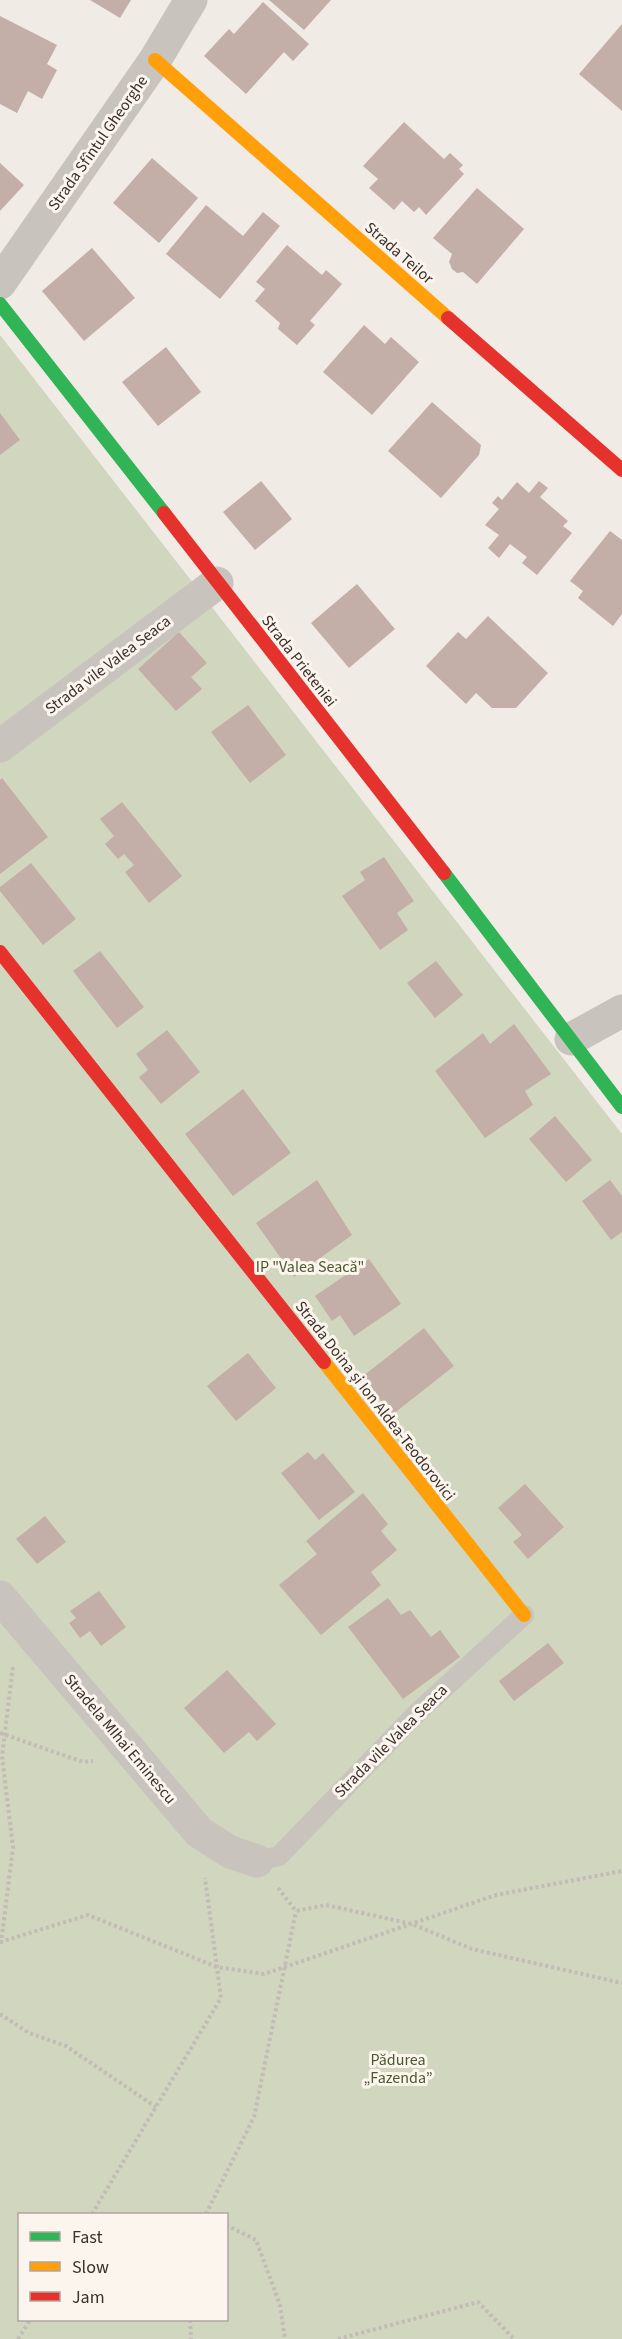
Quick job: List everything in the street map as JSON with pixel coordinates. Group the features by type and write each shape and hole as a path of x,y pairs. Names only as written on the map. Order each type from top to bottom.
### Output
{"street":[{"name":"Strada Sfîntul Gheorghe","path":"0,283 155,60 191,0"},
{"name":"Strada Teilor","path":"155,60 622,470"},
{"name":"Strada Prieteniei","path":"0,304 380,789 622,1107"},
{"name":"Strada vile Valea Seaca","path":"0,746 217,583"},
{"name":"Strada Doina și Ion Aldea-Teodorovici","path":"0,952 524,1616"},
{"path":"571,1039 622,1011"},
{"name":"Stradela MIhai Eminescu","path":"9,1608 199,1832 230,1852 257,1862"}],"lane":[{"name":"Strada vile Valea Seaca","path":"257,1862 279,1856 419,1711 524,1616"}],"path":[{"path":"9,1608 2,1756 13,1847 1,1943 88,1915 217,1967 264,1974 496,1895 622,1871"},
{"path":"2,1735 83,1762 135,1756"},
{"path":"93,2213 221,1998 199,1832"},
{"path":"206,2213 254,2117 296,1911 257,1862"},
{"path":"296,1911 326,1905 412,1924 472,1949 622,1983"},
{"path":"0,2014 29,2032 66,2046 156,2107"},
{"path":"228,2226 256,2241 280,2305 285,2339"},
{"path":"338,2339 478,2302 514,2339"},
{"path":"18,2339 29,2321"},
{"path":"190,2321 191,2339"}],"green space":[{"name":"IP \"Valea Seacă\"","path":"0,335 622,1134 622,2339 0,2339"}],"building":[{"path":"90,0 131,0 120,18"},
{"path":"269,0 331,0 304,30"},
{"path":"263,2 309,44 293,61 284,52 246,94 204,56 229,29 234,34"},
{"path":"0,16 57,45 47,64 57,70 42,99 28,91 17,113 0,104"},
{"path":"622,24 622,111 579,74"},
{"path":"404,122 444,159 450,153 463,165 459,169 464,174 426,215 419,207 414,212 402,201 394,210 369,188 378,179 363,166"},
{"path":"152,158 198,198 159,243 113,203"},
{"path":"0,163 24,185 0,211"},
{"path":"477,188 524,229 477,284 463,272 457,273 452,269 449,262 452,254 433,238"},
{"path":"206,205 243,236 263,212 280,226 220,299 166,254"},
{"path":"287,245 322,275 326,270 342,284 310,321 315,325 297,345 278,329 280,323 255,301 265,289 256,282"},
{"path":"92,248 135,298 84,341 42,291"},
{"path":"364,325 385,344 391,337 419,362 372,415 323,372"},
{"path":"166,347 201,392 158,426 122,382"},
{"path":"432,402 481,445 479,455 441,498 388,451"},
{"path":"0,413 20,440 0,455"},
{"path":"261,481 292,519 255,550 223,512"},
{"path":"539,481 548,488 540,497 568,521 563,526 572,533 537,575 522,563 527,557 510,544 499,558 488,548 499,535 485,525 499,509 492,503 498,496 502,500 517,482 529,493"},
{"path":"610,531 622,540 622,614 613,626 578,598 583,591 570,581"},
{"path":"357,584 395,629 349,668 311,623"},
{"path":"488,616 548,673 516,708 492,708 476,693 466,704 426,666 458,632 466,639"},
{"path":"179,632 207,663 191,677 202,689 176,711 138,669"},
{"path":"248,705 286,755 250,783 211,732"},
{"path":"2,778 48,837 0,874 0,780"},
{"path":"122,802 182,876 149,903 125,872 134,865 124,854 118,859 105,844 114,836 100,819"},
{"path":"384,857 414,901 397,913 408,930 380,950 342,896 365,880 360,872"},
{"path":"31,863 76,919 43,945 0,891 0,887"},
{"path":"100,951 144,1007 117,1028 73,971"},
{"path":"436,961 463,995 435,1018 407,983"},
{"path":"514,1024 551,1074 525,1091 533,1105 485,1138 435,1071 483,1033 490,1044"},
{"path":"167,1030 200,1072 161,1104 139,1077 148,1070 136,1054"},
{"path":"243,1089 291,1153 233,1196 185,1134"},
{"path":"555,1116 592,1160 566,1182 529,1139"},
{"path":"317,1180 352,1235 294,1277 256,1223"},
{"path":"610,1180 622,1196 622,1232 611,1240 582,1201"},
{"path":"369,1259 401,1304 354,1336 340,1315 332,1321 315,1296"},
{"path":"424,1328 454,1366 392,1415 362,1377"},
{"path":"248,1353 276,1388 236,1421 207,1386"},
{"path":"308,1452 315,1460 323,1453 355,1492 319,1520 281,1473"},
{"path":"525,1484 564,1527 528,1559 513,1542 522,1535 498,1508"},
{"path":"363,1493 388,1524 381,1531 397,1550 371,1572 381,1585 321,1635 279,1585 317,1554 306,1541"},
{"path":"45,1516 66,1542 37,1564 16,1539"},
{"path":"99,1591 126,1627 101,1646 90,1631 80,1638 69,1623 76,1618 70,1611"},
{"path":"388,1598 401,1615 410,1610 431,1637 440,1630 460,1657 403,1699 348,1627"},
{"path":"548,1643 564,1663 514,1701 499,1681"},
{"path":"227,1670 276,1724 257,1741 249,1732 224,1753 184,1708"}],"traffic: fast":[{"path":"0,304 164,513"},
{"path":"444,873 622,1107"}],"traffic: slow":[{"path":"155,60 448,318"},
{"path":"324,1362 524,1615"}],"traffic: jam":[{"path":"448,318 622,470"},
{"path":"164,513 444,873"},
{"path":"0,952 324,1362"}],"park label":[{"name":"Pădurea „Fazenda”","path":"398,2069"}]}
